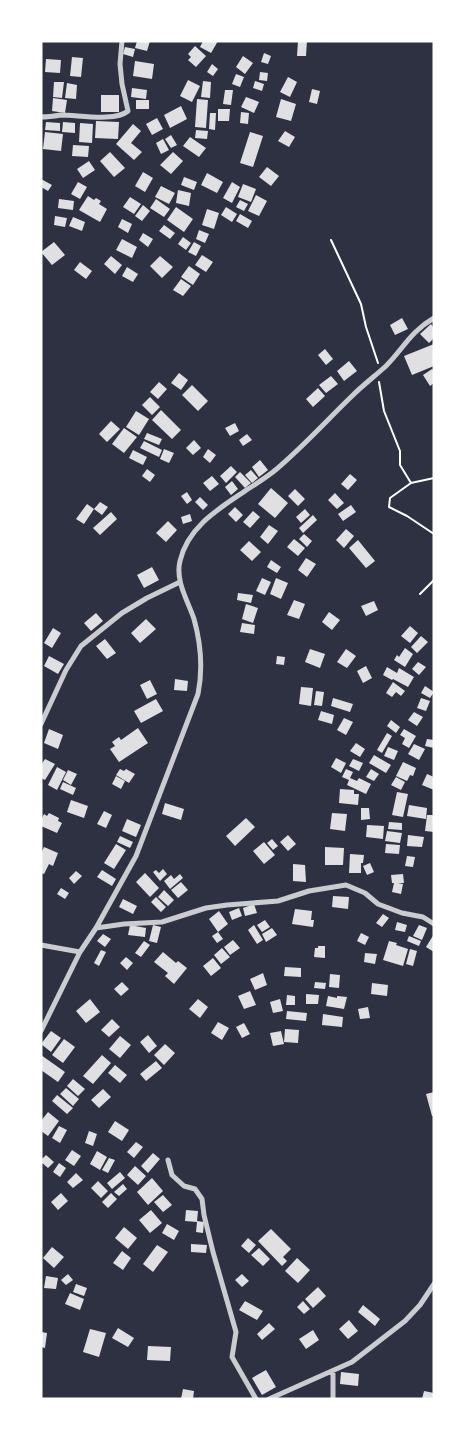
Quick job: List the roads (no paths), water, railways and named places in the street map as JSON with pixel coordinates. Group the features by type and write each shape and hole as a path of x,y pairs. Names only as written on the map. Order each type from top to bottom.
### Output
{"street":[{"path":"41,118 61,115 111,116 123,115 128,111 120,64 122,41"},
{"path":"41,1031 80,952 96,928 136,856 198,694 201,677 201,649 194,620 180,582 178,567 185,547 202,523 224,504 285,462 354,394 370,381 416,329 434,318"},
{"path":"41,724 66,670 81,646 122,613 180,582"},
{"path":"96,928 162,922 206,908 278,902 309,891 346,885 365,893 378,904 402,913 423,917 434,924"},
{"path":"41,945 80,952"},
{"path":"168,1160 172,1175 184,1186 195,1189 202,1199 213,1252 236,1332 232,1357 256,1399"},
{"path":"269,1399 352,1362 405,1321 420,1305 434,1284"},
{"path":"332,1371 334,1399"}]}
